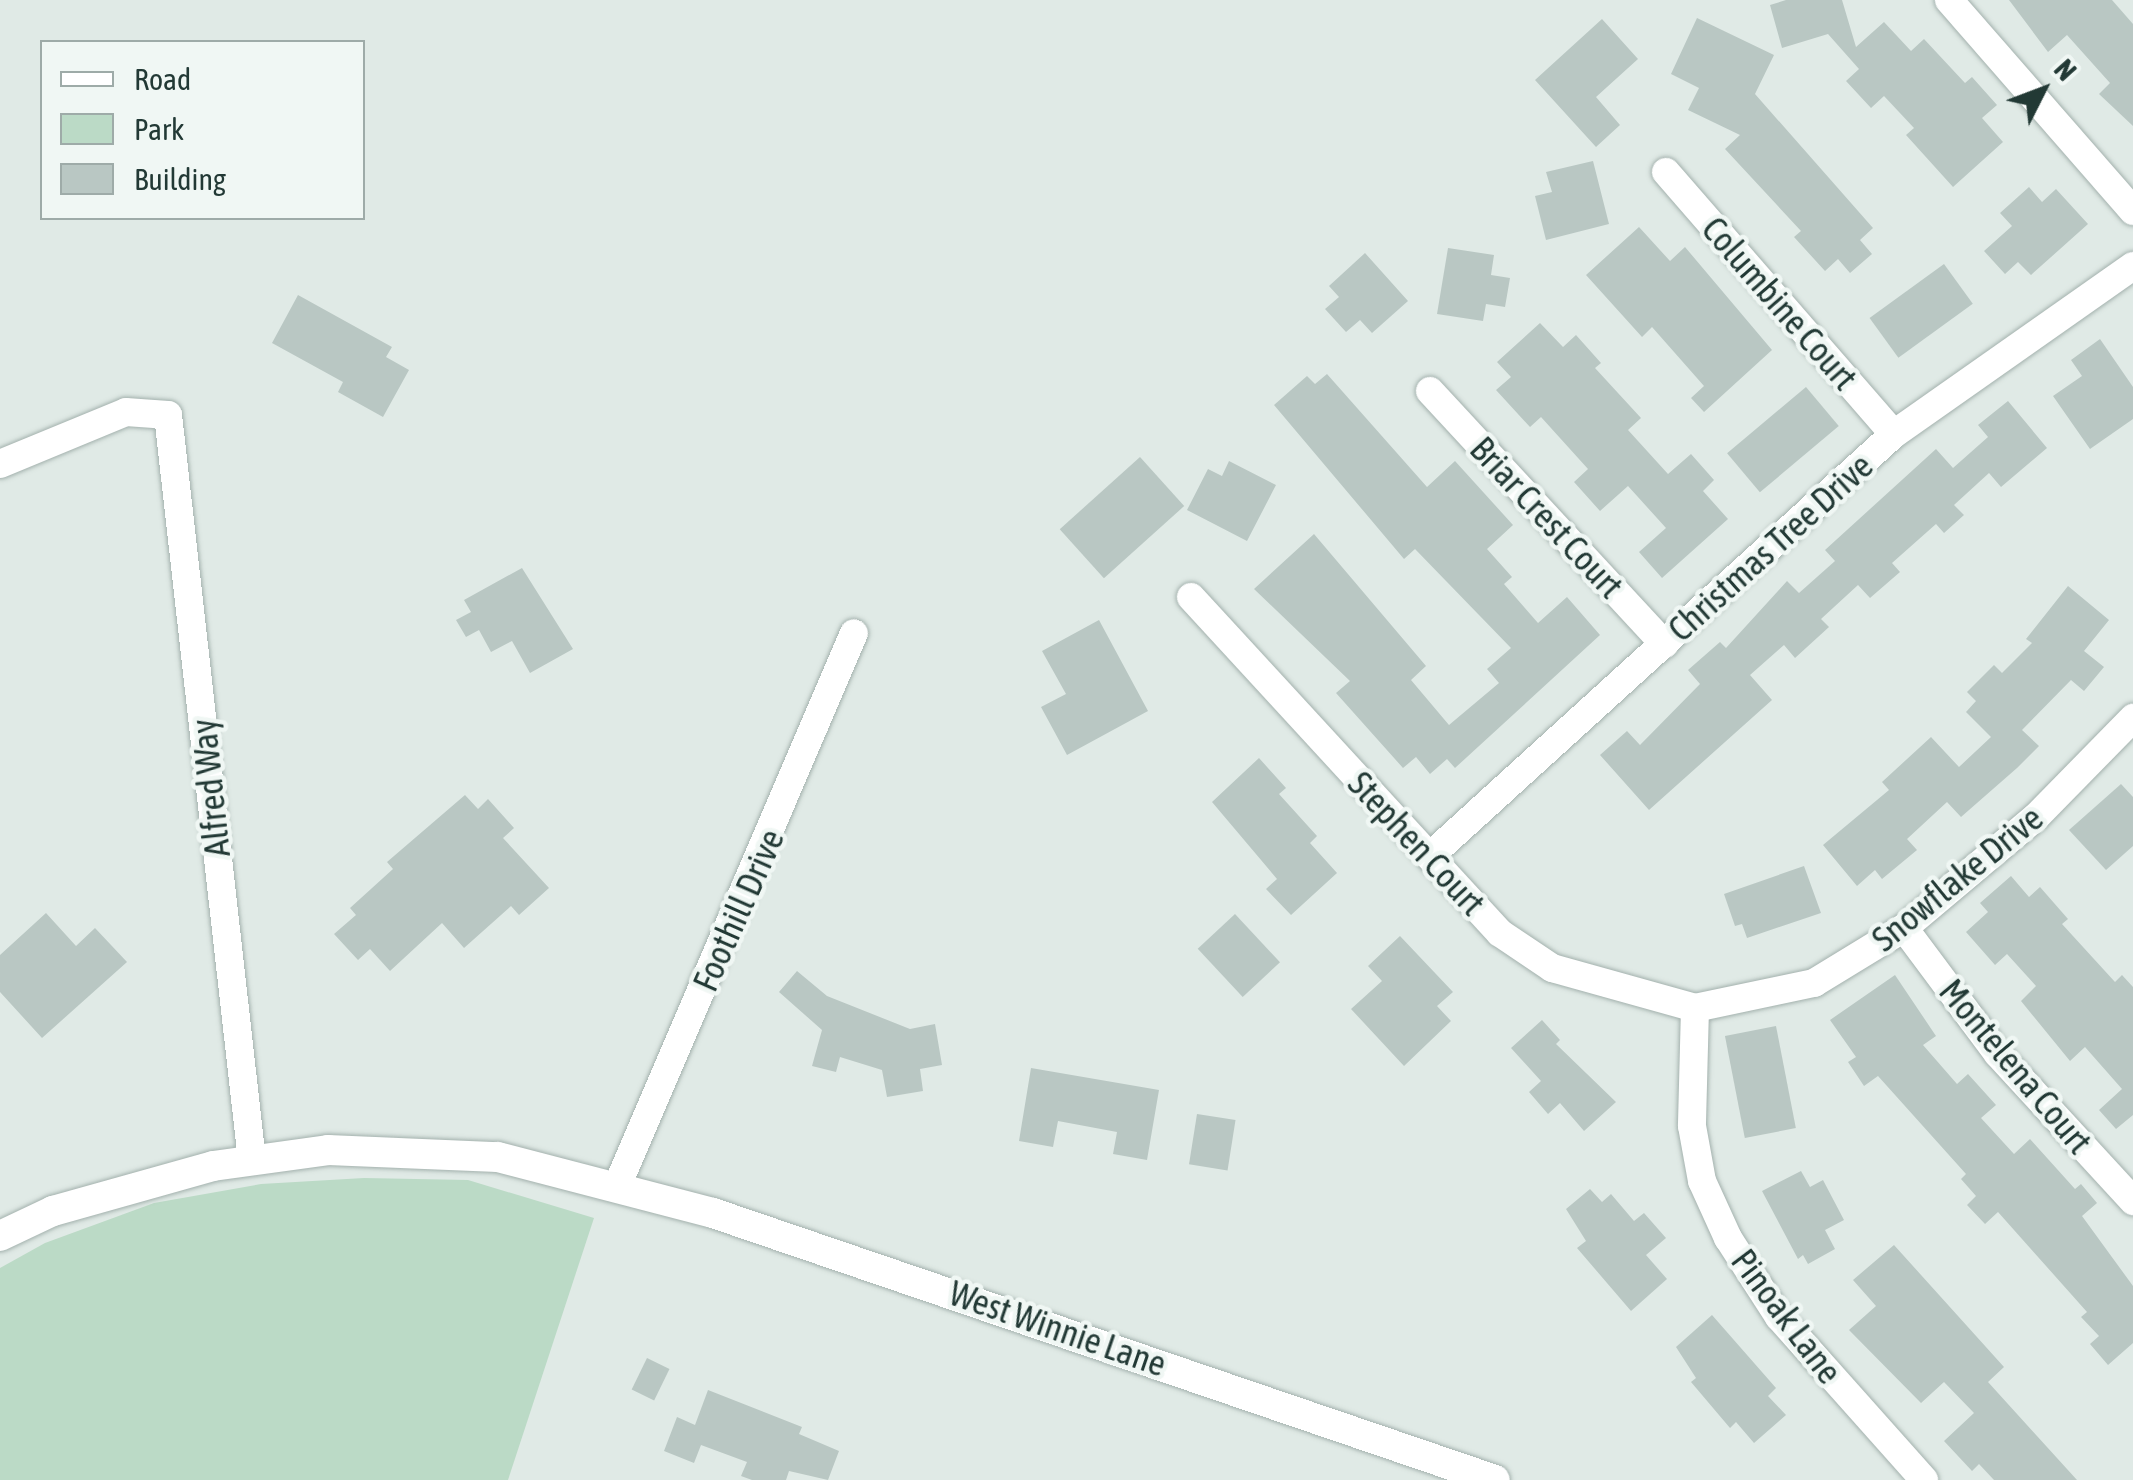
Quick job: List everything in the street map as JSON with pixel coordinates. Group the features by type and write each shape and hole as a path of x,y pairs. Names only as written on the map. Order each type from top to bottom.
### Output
{"street":[{"path":"1949,0 2133,211"},
{"name":"Columbine Court","path":"1666,172 1894,434"},
{"name":"Christmas Tree Drive","path":"1430,856 1894,434 2133,266"},
{"name":"Briar Crest Court","path":"1430,391 1664,644"},
{"name":"Alfred Way","path":"0,464 126,412 168,415 252,1160"},
{"name":"Stephen Court","path":"1191,597 1500,933 1552,968 1695,1008"},
{"name":"Foothill Drive","path":"618,1184 854,633"},
{"name":"Snowflake Drive","path":"1695,1008 1814,983 1904,928 2036,817 2130,729"},
{"name":"Montelena Court","path":"1904,928 1998,1054 2133,1201"},
{"name":"Pinoak Lane","path":"1695,1008 1692,1126 1702,1181 1728,1238 1779,1317 1924,1480"},
{"name":"West Winnie Lane","path":"0,1236 135,1185 252,1160 328,1150 408,1149 498,1157 618,1184 1346,1424 1495,1480"}],"green space":[{"path":"364,1178 468,1180 594,1218 508,1480 0,1480 0,1268 45,1243 154,1203 261,1184"}],"building":[{"path":"1786,0 1842,0 1856,47 1884,22 1911,51 1924,39 1965,83 1972,77 1997,105 1982,118 2003,142 1953,187 1906,135 1914,128 1884,96 1871,108 1846,81 1859,69 1828,34 1782,48 1770,5"},
{"path":"2009,0 2112,0 2133,24 2133,126 2099,94 2110,83 2067,35 2048,52"},
{"path":"1697,18 1774,55 1755,94 1873,228 1860,240 1872,254 1850,273 1838,259 1825,271 1794,237 1801,231 1725,149 1740,135 1688,110 1699,88 1671,74"},
{"path":"1602,19 1638,59 1596,97 1620,125 1596,147 1535,80"},
{"path":"1593,161 1609,224 1546,240 1535,196 1552,192 1546,172"},
{"path":"2029,187 2042,202 2056,189 2088,224 2031,275 2018,262 2005,274 1984,251 2012,226 2000,213"},
{"path":"1639,227 1670,261 1685,247 1772,350 1704,412 1691,398 1704,386 1652,327 1642,337 1586,275"},
{"path":"1448,248 1494,255 1491,275 1510,278 1505,307 1486,304 1483,321 1437,314"},
{"path":"1365,253 1408,301 1372,333 1360,320 1346,332 1325,309 1339,297 1329,286"},
{"path":"1944,264 1973,304 1898,358 1870,318"},
{"path":"298,295 392,347 386,357 409,370 383,417 338,392 343,382 272,343"},
{"path":"1540,323 1563,347 1576,335 1601,363 1595,368 1641,418 1628,430 1668,474 1691,454 1714,480 1703,491 1728,519 1662,578 1639,552 1666,528 1628,486 1600,511 1574,482 1588,469 1541,417 1530,427 1496,390 1511,377 1497,362"},
{"path":"2100,339 2133,387 2133,419 2090,449 2053,396 2082,376 2071,360"},
{"path":"1327,374 1427,487 1455,461 1513,525 1487,549 1512,577 1504,584 1538,623 1567,597 1600,635 1455,768 1447,759 1430,774 1416,757 1403,768 1336,693 1350,681 1254,589 1314,534 1426,666 1411,680 1449,725 1499,683 1487,669 1511,648 1415,549 1404,559 1274,405 1307,376 1315,384"},
{"path":"1806,387 1839,426 1760,492 1727,453"},
{"path":"2008,401 2047,448 2001,487 1989,473 1954,505 1964,515 1944,533 1936,524 1892,563 1900,572 1870,598 1858,585 1821,619 1829,627 1795,658 1784,645 1750,675 1772,700 1649,810 1600,755 1627,731 1640,745 1700,684 1688,670 1720,642 1726,648 1787,581 1799,593 1835,561 1825,550 1936,449 1953,468 1988,437 1978,425"},
{"path":"1140,457 1184,506 1104,578 1060,529"},
{"path":"1229,461 1276,485 1247,541 1187,510 1208,469 1222,476"},
{"path":"522,568 573,649 530,673 512,641 491,652 479,630 466,637 456,620 471,612 464,600"},
{"path":"2068,586 2109,620 2084,651 2104,667 2084,691 2071,680 2022,730 2039,746 2017,768 1961,817 1947,802 1907,839 1917,850 1882,879 1875,870 1857,886 1823,845 1889,790 1882,782 1931,737 1959,767 1991,737 1966,712 1976,701 1967,692 1994,665 2002,673 2032,643 2026,639"},
{"path":"1099,620 1148,711 1067,755 1041,707 1066,694 1042,651"},
{"path":"1259,758 1286,788 1279,794 1317,836 1310,843 1337,873 1291,915 1266,889 1277,879 1212,802"},
{"path":"2121,784 2133,797 2133,846 2106,870 2069,830"},
{"path":"465,795 478,809 488,799 514,828 503,838 549,888 519,915 511,906 464,948 442,923 390,971 370,949 358,960 334,934 356,915 350,908 393,869 387,862"},
{"path":"1804,866 1821,913 1747,938 1742,924 1735,926 1724,894"},
{"path":"2011,876 2029,897 2040,887 2068,919 2062,924 2115,982 2122,975 2133,987 2133,1115 2116,1129 2099,1110 2122,1089 2085,1047 2070,1061 2021,1001 2036,986 2007,954 1995,965 1966,932 1988,912 1980,903"},
{"path":"46,913 76,946 95,928 127,962 42,1038 0,992 0,955"},
{"path":"1235,914 1280,962 1243,997 1198,949"},
{"path":"1400,936 1453,992 1437,1006 1451,1021 1404,1066 1351,1009 1382,981 1368,966"},
{"path":"797,971 827,996 910,1029 935,1024 942,1065 920,1069 923,1091 887,1097 882,1070 840,1057 836,1072 812,1066 822,1030 779,992"},
{"path":"1895,975 1936,1036 1923,1045 1957,1084 1968,1074 1996,1105 1981,1118 2014,1154 2030,1139 2075,1189 2081,1184 2097,1203 2082,1216 2133,1286 2133,1343 2108,1365 2090,1344 2099,1336 2081,1317 2087,1312 1998,1212 1985,1224 1967,1205 1976,1196 1961,1179 1966,1174 1878,1076 1864,1086 1848,1062 1856,1057 1830,1020"},
{"path":"1542,1020 1560,1040 1556,1044 1616,1102 1584,1131 1560,1103 1548,1114 1529,1092 1541,1081 1511,1048"},
{"path":"1776,1026 1796,1128 1745,1138 1725,1036"},
{"path":"1031,1068 1159,1090 1147,1160 1113,1154 1117,1132 1058,1121 1053,1147 1019,1141"},
{"path":"1197,1114 1236,1120 1228,1170 1189,1164"},
{"path":"1801,1171 1810,1187 1823,1180 1844,1220 1825,1230 1835,1249 1808,1264 1803,1255 1798,1259 1762,1191"},
{"path":"1590,1189 1602,1202 1611,1194 1634,1221 1644,1213 1666,1238 1646,1255 1667,1279 1631,1311 1577,1248 1586,1241 1566,1209"},
{"path":"1894,1245 2004,1367 1988,1382 2077,1480 1994,1480 1979,1464 1972,1471 1944,1441 1974,1413 1944,1382 1921,1403 1849,1330 1876,1306 1853,1280"},
{"path":"1712,1315 1776,1388 1768,1396 1786,1415 1754,1443 1736,1422 1730,1428 1691,1382 1696,1378 1676,1347"},
{"path":"647,1358 669,1369 654,1400 632,1389"},
{"path":"708,1390 802,1427 799,1434 839,1451 828,1480 789,1471 786,1480 752,1480 741,1476 747,1462 701,1445 694,1463 664,1451 677,1417 695,1425"}]}
